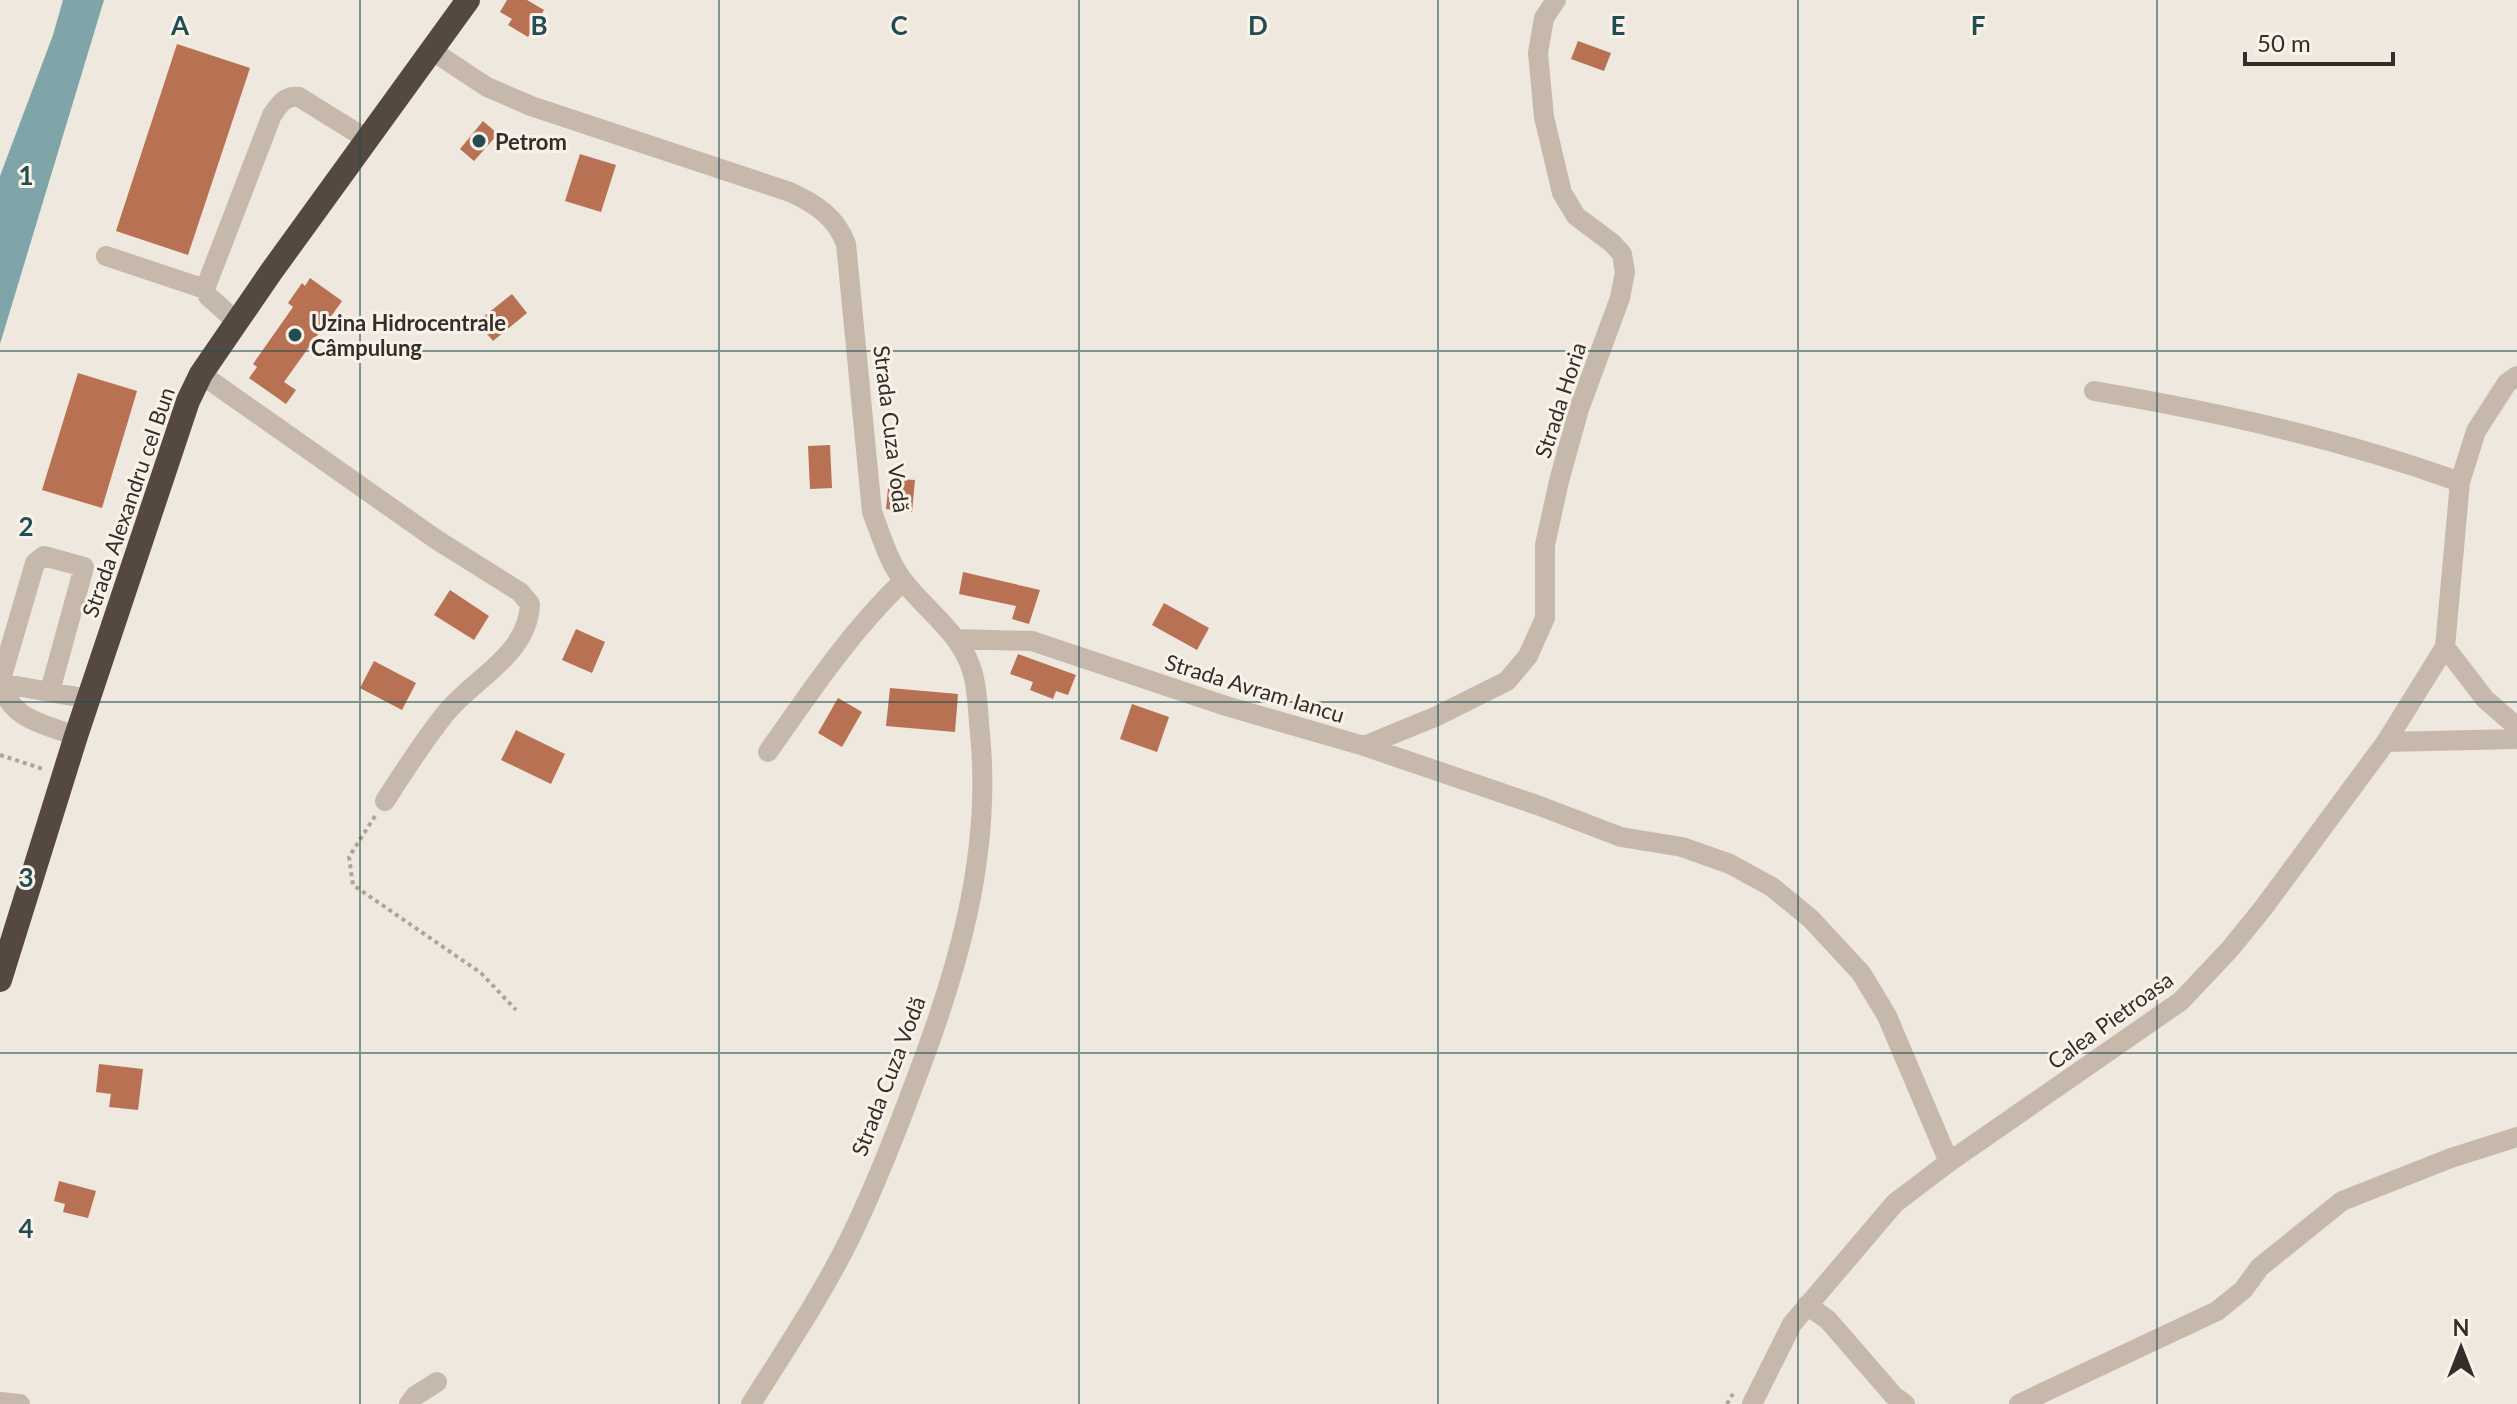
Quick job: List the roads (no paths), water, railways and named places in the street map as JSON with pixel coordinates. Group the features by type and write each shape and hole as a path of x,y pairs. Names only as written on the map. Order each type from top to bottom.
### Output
{"highway":[{"path":"431,50 468,0"},
{"name":"Strada Alexandru cel Bun","path":"0,980 4,955 76,736 177,432 201,374 365,138 431,50"}],"street":[{"name":"Strada Horia","path":"1364,746 1437,716 1507,681 1528,656 1545,618 1545,545 1559,481 1579,409 1620,298 1625,272 1622,254 1576,216 1562,193 1544,117 1538,53 1544,18 1556,0"},
{"name":"Strada Cuza Vodă","path":"431,50 487,87 531,106 790,192 812,203 840,229 846,244 872,512 903,581 956,639 967,655 974,677 984,772 970,912 957,962 936,1028 886,1159 850,1239 751,1404"},
{"path":"237,322 208,296 205,289 272,115 284,100 291,96 299,97 365,138"},
{"path":"106,256 205,289"},
{"path":"201,374 437,540 520,592 530,604 529,621 520,641 461,695 385,801"},
{"path":"2517,376 2507,383 2476,431 2460,482 2445,647 2485,699 2517,727"},
{"path":"2094,391 2202,409 2291,430 2460,482"},
{"path":"50,691 84,567 44,556 35,563 0,683 4,695 17,713 76,736"},
{"path":"768,752 839,652 874,609 903,581"},
{"name":"Strada Avram Iancu","path":"956,639 1032,641 1226,706 1364,746 1621,837 1682,847 1730,864 1772,887 1811,919 1861,973 1887,1016 1949,1162"},
{"name":"Calea Pietroasa","path":"1752,1404 1792,1324 1895,1203 2181,1001 2247,928 2386,742 2445,647"},
{"path":"0,683 89,699"},
{"path":"2386,742 2517,739"},
{"path":"2019,1404 2217,1311 2243,1290 2260,1267 2342,1201 2451,1158 2517,1137"},
{"path":"1807,1305 1828,1320 1894,1396 1905,1404"},
{"path":"409,1404 415,1396 437,1382"},
{"path":"0,1402 20,1404"}],"water":[{"path":"63,0 104,0 0,344 0,176"}],"place":[{"name":"Petrom","path":"479,141"},
{"name":"Uzina Hidrocentrale Câmpulung","path":"295,335"}]}
